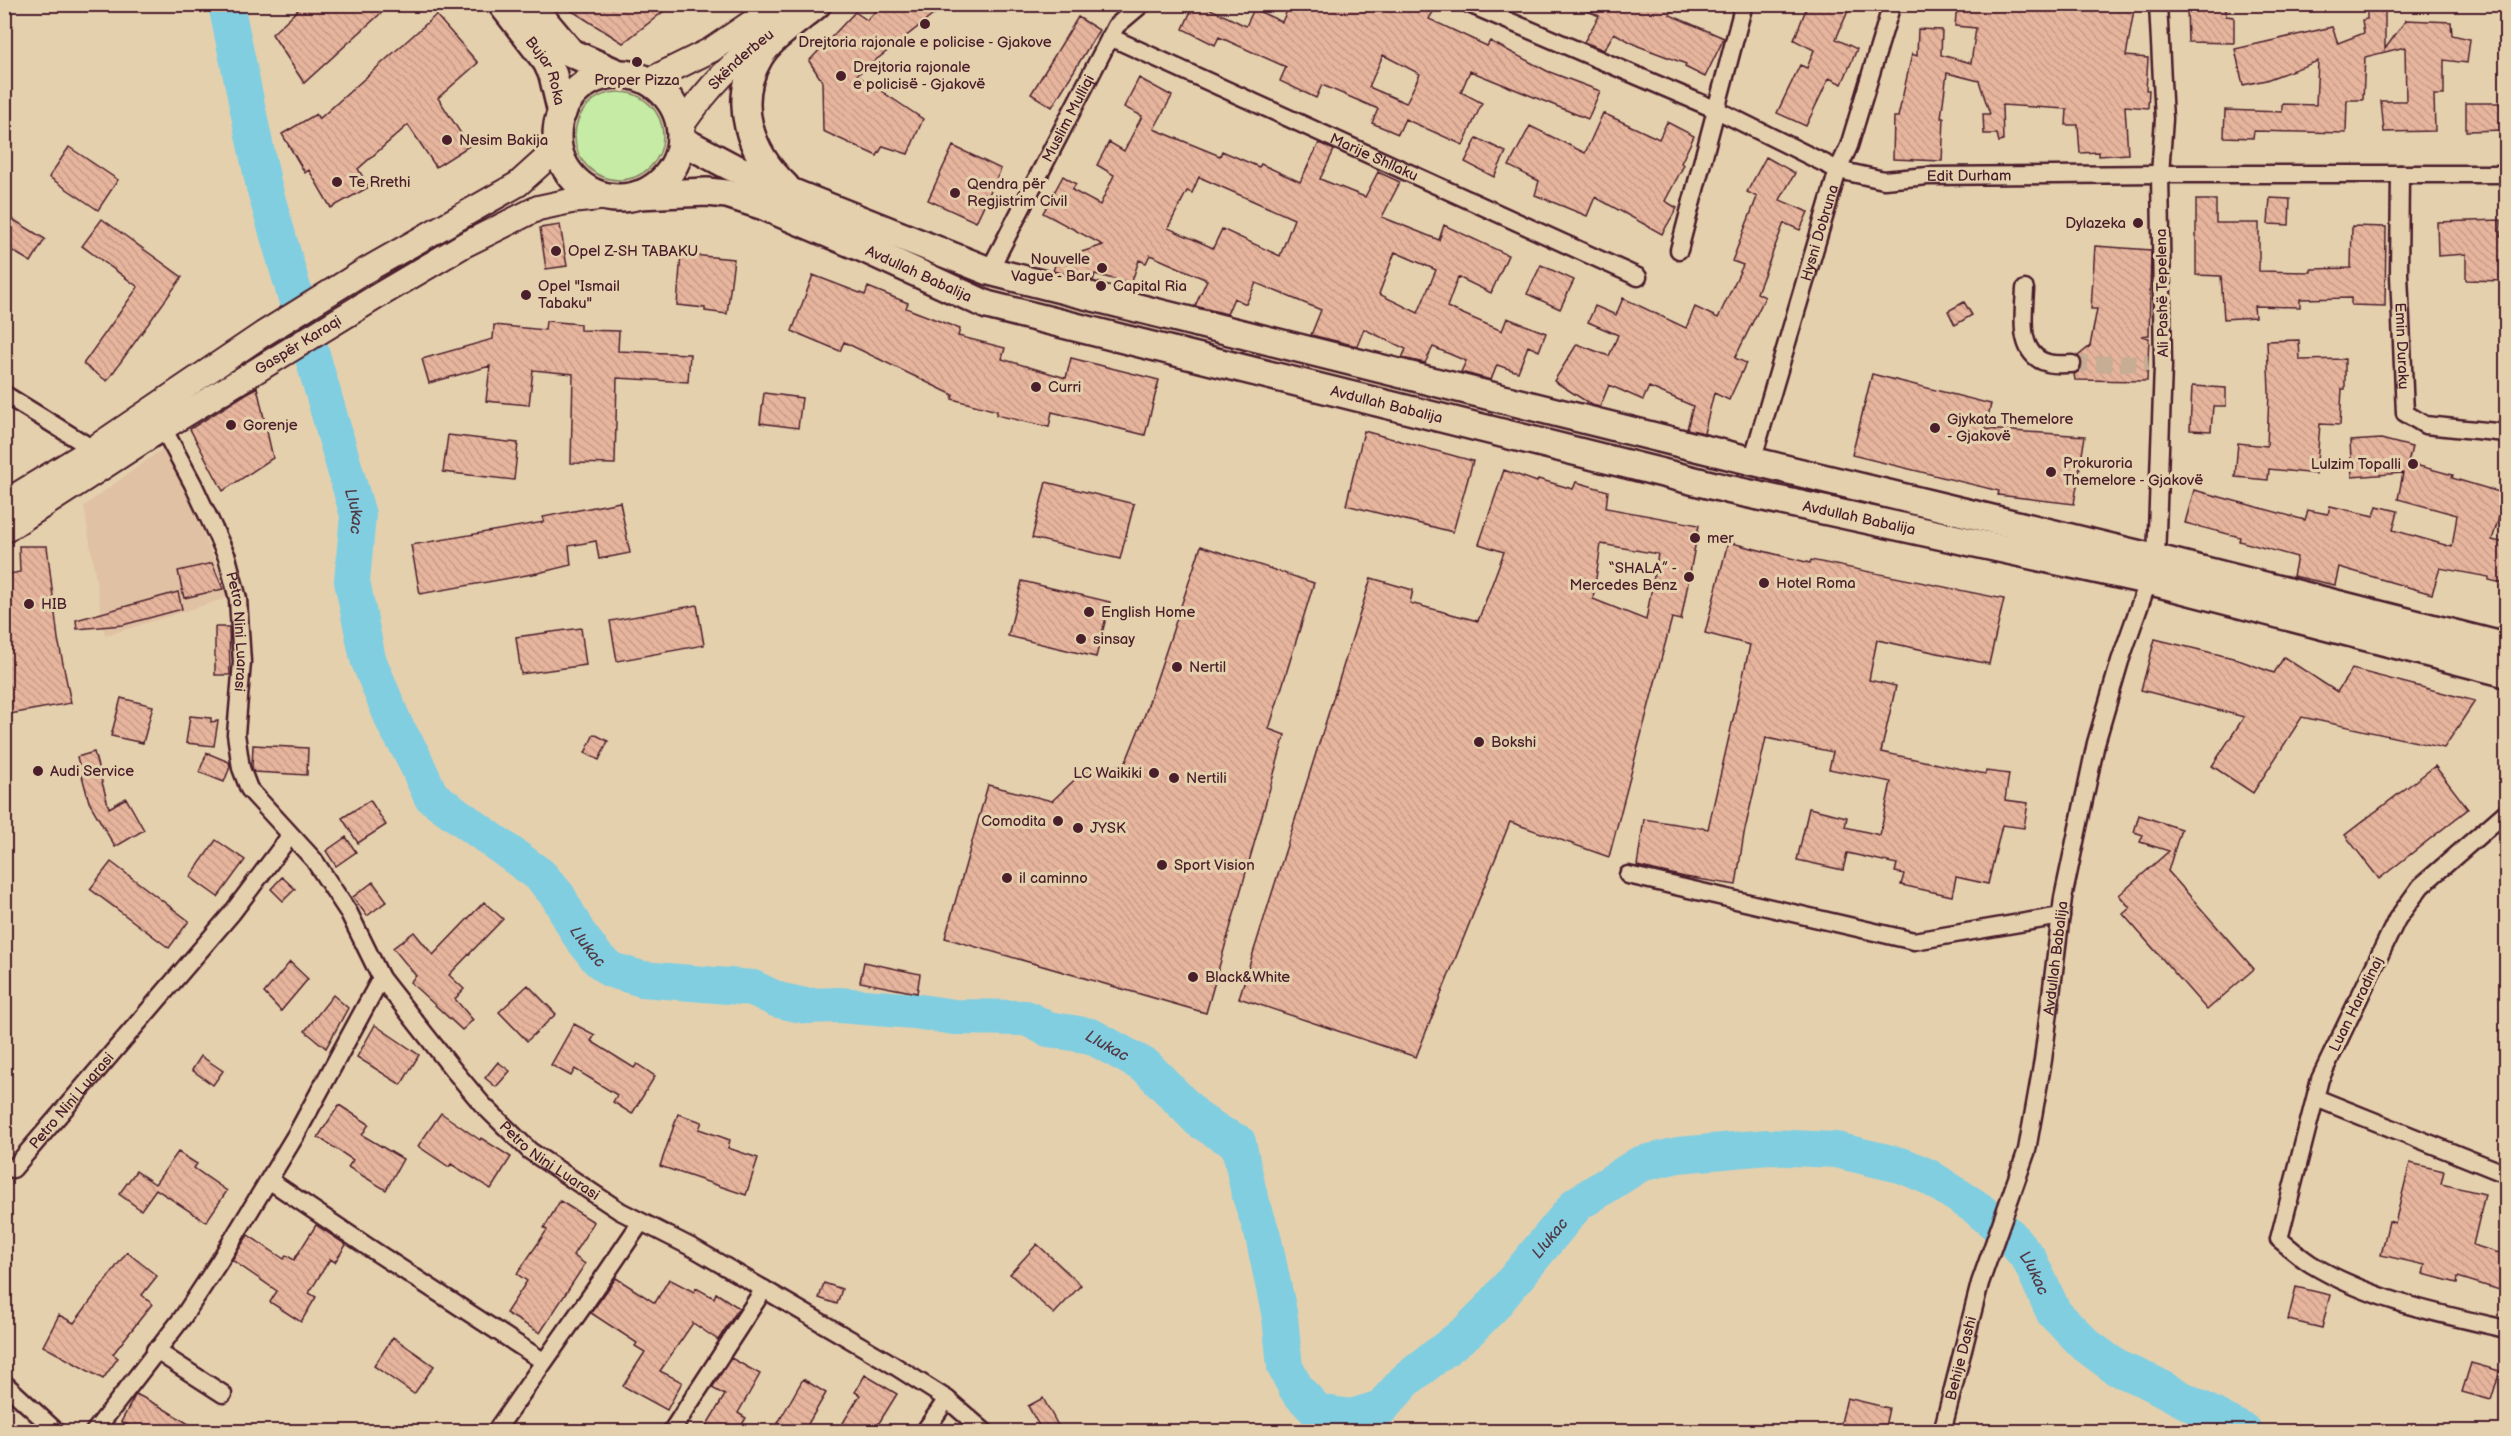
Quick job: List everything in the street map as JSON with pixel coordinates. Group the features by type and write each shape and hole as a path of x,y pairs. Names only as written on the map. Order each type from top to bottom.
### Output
{"main road":[{"name":"Bujar Roka","path":"502,4 547,62 553,75 562,113"},
{"name":"Bujar Roka","path":"530,4 572,53 619,74"},
{"name":"Skënderbeu","path":"648,81 711,50 779,4"},
{"path":"793,193 761,159 747,128 747,101 752,74 760,56 815,4"},
{"name":"Skënderbeu","path":"681,133 712,83 782,24 815,4"},
{"path":"619,74 648,81 670,100 677,112 681,133 679,155 663,180 652,189 623,198 594,193 570,174 563,162 557,135 562,113 568,102 585,85 601,77 619,74"},
{"name":"Avdullah Babalija","path":"681,133 730,166 989,271 1752,461 2157,571"},
{"name":"Gaspër Karaqi","path":"4,503 93,449 263,334 363,272 518,184 559,147"},
{"name":"Avdullah Babalija","path":"638,195 707,192 727,194 764,206 987,305 1716,486 2157,571"},
{"name":"Gaspër Karaqi","path":"4,531 163,428 376,297 464,246 538,208 608,197"},
{"path":"2157,571 2506,647"},
{"path":"2157,571 2506,673"}],"street":[{"name":"Muslim Mulliqi","path":"989,271 1110,36 1116,26 1142,4"},
{"name":"Edit Durham","path":"1469,4 1717,110 1838,170 1884,180 1928,176 2506,174"},
{"path":"1679,250 1744,4"},
{"name":"Hysni Dobruna","path":"1752,461 1838,170 1849,146 1892,4"},
{"name":"Ali Pashë Tepelena","path":"2157,571 2155,362 2160,174 2164,119 2158,4"},
{"name":"Marije Shllaku","path":"1110,36 1638,277"},
{"name":"Emin Duraku","path":"2400,174 2399,274 2405,413 2425,425 2506,433"},
{"path":"2025,289 2026,344 2030,350 2049,363 2072,364"},
{"path":"4,394 93,449"},
{"name":"Petro Nini Luarasi","path":"163,428 193,484 227,557 238,599 242,662 236,734 241,768 249,789 314,860 349,913 381,978 482,1104 531,1151 620,1210 695,1249 887,1361 946,1399 984,1431"},
{"name":"Avdullah Babalija","path":"1980,1283 2027,1150 2043,1060 2061,916 2096,743 2120,661 2157,571"},
{"name":"Luan Haradinaj","path":"2506,812 2421,886 2397,919 2320,1079 2279,1239 2310,1264 2352,1286 2412,1306 2506,1329"},
{"name":"Petro Nini Luarasi","path":"13,1169 232,913 290,836"},
{"path":"1628,875 1914,941 2061,916"},
{"path":"94,1431 183,1317 269,1179 381,978"},
{"path":"2316,1098 2506,1174"},
{"path":"269,1179 368,1247 543,1361"},
{"path":"495,1431 641,1222"},
{"name":"Behije Dashi","path":"1942,1431 1980,1283"},
{"path":"671,1431 764,1289"},
{"path":"155,1350 223,1394"},
{"path":"4,1383 57,1431"},
{"path":"924,1431 946,1399"}],"shaded area":[{"path":"166,446 230,597 105,636 84,506"}],"green space":[{"path":"619,92 636,96 650,105 659,119 663,136 659,153 650,167 636,176 619,180 602,176 588,167 579,153 575,136 579,119 588,105 602,96"}],"building":[{"path":"304,4 391,4 304,83 272,34"},
{"path":"561,4 673,4 623,43"},
{"name":"Drejtoria rajonale e policisë - Gjakovë","path":"883,4 947,4 857,75 923,119 908,154 883,146 877,156 823,131 822,81 809,61 855,12 867,20"},
{"path":"1194,4 1200,4 1246,26 1254,9 1282,22 1290,4 1419,4 1433,12 1429,19 1487,46 1490,41 1547,71 1600,91 1588,119 1470,71 1461,92 1482,103 1463,145 1405,119 1398,134 1372,123 1378,109 1322,85 1316,98 1280,81 1286,67 1219,37 1215,45 1183,29","holes":["1383,55 1420,74 1406,103 1369,87"]},
{"path":"1572,4 1676,4 1670,15 1724,38 1705,77 1685,67 1686,64 1638,46 1614,33 1604,50 1584,42 1599,16"},
{"path":"1808,4 1851,4 1836,39 1857,49 1842,84 1829,78 1806,126 1777,113 1800,65 1807,68 1814,50 1794,40"},
{"path":"1957,4 2135,4 2126,56 2148,58 2146,90 2149,90 2148,108 2125,106 2128,154 2099,156 2099,152 2080,153 2078,125 2066,125 2067,109 2002,105 2003,141 1999,142 1997,134 1984,134 1983,114 1990,114 1979,81 1947,73 1941,118 1944,118 1942,161 1893,159 1894,117 1898,117 1912,54 1917,56 1918,29 1942,30 1941,55 1971,63 1976,28 1955,26"},
{"path":"2226,4 2226,16 2234,17 2234,43 2188,42 2187,6"},
{"path":"2367,4 2385,4 2385,49 2406,20 2451,22 2452,35 2470,39 2467,63 2444,60 2444,95 2434,95 2435,131 2384,132 2381,101 2406,101 2405,47 2365,57 2363,100 2347,100 2346,133 2254,131 2253,138 2224,137 2225,110 2282,112 2282,104 2316,105 2318,61 2266,80 2243,85 2235,49 2332,27 2338,43 2364,33 2362,20 2367,19"},
{"path":"436,15 478,63 438,98 469,146 436,167 408,125 358,169 369,187 331,208 309,170 305,173 282,134 316,114 319,119"},
{"path":"1078,17 1099,30 1052,107 1031,94"},
{"path":"1139,78 1172,96 1154,129 1220,156 1222,151 1259,167 1261,164 1300,182 1319,143 1334,150 1320,179 1365,197 1378,172 1400,182 1382,217 1439,240 1444,225 1508,255 1491,293 1458,277 1447,307 1502,331 1507,318 1546,333 1539,351 1528,346 1518,372 1497,365 1491,380 1461,372 1466,361 1433,347 1425,363 1402,358 1406,349 1364,329 1357,346 1311,335 1321,310 1256,283 1246,304 1234,298 1227,314 1195,306 1207,280 1150,255 1146,263 1139,260 1131,284 1095,274 1093,281 1053,271 1057,260 1103,245 1043,213 1063,176 1076,184 1072,190 1100,205 1114,175 1097,165 1109,142 1124,151 1142,116 1124,107","holes":["1199,177 1294,219 1280,256 1222,229 1213,248 1168,228 1187,191 1192,193","1395,252 1436,270 1418,313 1379,294"]},
{"path":"2466,103 2506,103 2506,130 2466,131"},
{"path":"1603,113 1659,139 1667,122 1694,136 1681,163 1684,165 1665,201 1677,208 1662,234 1595,197 1587,216 1535,195 1539,181 1509,166 1530,126 1585,153"},
{"path":"1477,138 1506,152 1494,177 1465,162"},
{"path":"953,146 1001,169 976,222 928,200"},
{"path":"69,147 118,180 98,210 49,177"},
{"path":"1766,157 1795,173 1780,200 1808,212 1800,230 1784,223 1757,293 1765,297 1735,358 1746,363 1729,400 1714,393 1704,433 1687,429 1693,406 1649,387 1643,400 1609,385 1600,407 1592,405 1554,381 1577,344 1609,356 1618,335 1588,322 1595,306 1616,315 1623,298 1686,328 1695,307 1718,318 1743,265 1732,261 1757,197 1747,192"},
{"path":"2270,198 2290,199 2289,225 2268,224"},
{"path":"2196,200 2216,200 2216,223 2259,223 2259,271 2311,272 2311,269 2351,268 2352,226 2386,227 2385,306 2351,305 2351,298 2300,299 2300,307 2254,306 2255,317 2224,319 2221,276 2196,275"},
{"path":"4,214 45,239 31,262 4,246"},
{"path":"102,219 182,277 107,381 83,364 138,287 82,246"},
{"path":"2501,220 2500,236 2506,235 2506,281 2466,280 2466,254 2438,256 2437,222"},
{"path":"560,225 567,266 546,269 540,228"},
{"path":"2095,246 2151,250 2149,335 2141,336 2149,338 2147,381 2075,380 2074,374 2081,370 2082,364 2078,356 2090,346 2097,309 2091,309"},
{"path":"681,254 734,259 727,314 705,311 705,308 677,305"},
{"path":"1541,265 1574,280 1560,309 1527,294"},
{"path":"813,275 865,295 868,287 908,303 906,308 960,329 958,336 1005,348 1002,359 1066,378 1071,358 1159,380 1145,435 1052,412 1049,427 996,415 997,411 952,399 953,395 844,342 840,351 792,331"},
{"path":"1964,302 1972,315 1955,325 1948,311"},
{"path":"546,321 580,324 580,330 619,331 618,351 690,354 688,382 617,378 615,464 571,463 573,374 533,370 529,405 486,401 490,366 429,383 422,359 493,339 494,325 545,330"},
{"path":"2299,340 2300,360 2345,359 2345,389 2342,389 2340,425 2320,424 2316,474 2269,469 2268,480 2235,477 2238,443 2267,446 2269,393 2267,341"},
{"path":"1872,374 1991,404 1985,429 2085,436 2074,504 1998,495 1999,491 1852,455"},
{"path":"2192,386 2226,388 2226,406 2213,406 2211,431 2190,430"},
{"path":"257,387 273,458 223,491 190,429"},
{"path":"764,393 802,398 798,428 760,423"},
{"path":"1364,431 1473,461 1453,532 1346,505"},
{"path":"448,435 518,443 514,480 443,472"},
{"path":"2381,439 2412,447 2408,463 2453,475 2452,478 2506,494 2492,540 2506,543 2506,584 2489,580 2489,577 2440,568 2432,594 2339,567 2335,585 2293,576 2297,557 2239,541 2240,537 2185,523 2194,490 2305,520 2308,510 2328,514 2330,506 2374,516 2377,506 2398,511 2393,530 2452,547 2457,515 2398,499 2403,473 2352,477 2350,441"},
{"name":"Bokshi","path":"1504,470 1537,482 1538,479 1573,489 1576,482 1608,491 1606,508 1699,525 1681,620 1672,618 1609,857 1510,822 1416,1057 1239,998 1371,578 1413,590 1410,603 1478,621 1504,552 1479,544","holes":["1601,544 1658,554 1646,620 1593,599"]},
{"path":"1046,482 1134,504 1120,559 1032,538"},
{"path":"620,502 630,553 599,559 596,541 569,546 571,565 420,594 411,545 544,522 543,517"},
{"path":"1728,542 1810,563 1811,560 2004,599 1989,664 1877,640 1869,680 1896,686 1881,752 1985,774 1986,771 2009,774 2005,800 2028,803 2024,828 2002,825 1988,884 1956,877 1952,896 1901,885 1904,874 1895,872 1897,864 1847,853 1843,870 1797,860 1809,808 1847,817 1845,827 1880,835 1891,782 1829,769 1833,752 1766,738 1744,834 1736,885 1637,866 1644,819 1708,829 1750,645 1705,633"},
{"path":"19,546 47,546 58,639 71,703 4,715 4,575 20,572"},
{"name":"Nertili","path":"1201,546 1314,583 1269,729 1285,735 1206,1013 945,938 988,785 1052,801 1083,772 1125,764 1145,714"},
{"path":"212,563 223,589 184,598 178,571"},
{"path":"1022,581 1110,602 1096,657 1008,636"},
{"path":"178,592 182,609 123,625 77,629 76,620"},
{"path":"697,605 704,645 617,661 610,621"},
{"path":"215,627 229,627 230,675 215,675"},
{"path":"581,628 586,665 521,674 516,637"},
{"path":"2155,639 2233,658 2274,673 2284,657 2337,692 2352,669 2475,701 2444,748 2302,717 2253,793 2212,766 2244,717 2141,690"},
{"path":"121,698 153,706 143,743 111,736"},
{"path":"190,716 211,718 211,722 218,721 214,746 186,743"},
{"path":"594,734 608,741 599,760 585,753"},
{"path":"253,745 308,748 307,775 254,772 252,767"},
{"path":"94,752 109,808 126,798 144,830 115,847 89,802 77,757"},
{"path":"207,753 229,762 230,767 224,782 199,772"},
{"path":"2435,766 2468,809 2379,879 2345,835"},
{"path":"370,800 386,825 358,843 342,818"},
{"path":"2139,815 2181,829 2168,871 2254,969 2207,1010 2123,914 2130,908 2119,895 2169,851 2140,842 2143,835 2134,832"},
{"path":"346,837 356,852 336,866 326,851"},
{"path":"216,840 245,860 218,897 190,877"},
{"path":"111,862 189,921 169,948 90,889"},
{"path":"282,877 295,889 283,901 271,889"},
{"path":"373,882 387,901 367,916 353,897"},
{"path":"484,902 503,919 449,975 464,989 455,999 473,1020 462,1030 410,982 416,976 393,948 414,932 433,955"},
{"path":"290,962 308,979 281,1011 264,993"},
{"path":"864,962 920,974 917,993 860,982"},
{"path":"528,985 556,1014 527,1041 499,1012"},
{"path":"333,995 348,1008 326,1048 305,1031"},
{"path":"574,1024 595,1035 591,1041 634,1068 637,1064 655,1076 632,1114 613,1102 617,1095 575,1069 571,1076 551,1065"},
{"path":"375,1025 419,1055 401,1085 357,1057"},
{"path":"201,1056 223,1071 213,1085 192,1070"},
{"path":"498,1062 510,1071 496,1087 485,1078"},
{"path":"339,1105 369,1124 362,1135 403,1159 386,1190 348,1167 353,1160 318,1137"},
{"path":"441,1113 480,1140 481,1138 511,1157 491,1189 451,1164 449,1167 418,1146"},
{"path":"678,1114 702,1122 699,1129 730,1140 728,1148 758,1158 746,1195 660,1166"},
{"path":"178,1152 197,1164 194,1168 227,1191 206,1222 156,1189 141,1210 119,1194 136,1171 155,1184"},
{"path":"2410,1163 2444,1171 2441,1184 2485,1194 2473,1245 2506,1255 2506,1292 2458,1277 2457,1283 2423,1274 2425,1265 2381,1255 2389,1221 2395,1223"},
{"path":"560,1201 594,1222 573,1255 585,1264 540,1333 506,1313 527,1281 517,1274 547,1230 544,1228"},
{"path":"316,1225 346,1245 335,1262 330,1259 309,1293 316,1297 301,1322 270,1302 277,1291 232,1260 248,1235 284,1259 286,1255 294,1260"},
{"path":"1037,1244 1081,1285 1054,1314 1010,1274"},
{"path":"127,1252 157,1276 142,1295 152,1304 113,1354 118,1358 103,1379 43,1346 59,1315 74,1323"},
{"path":"616,1278 655,1303 669,1279 694,1292 696,1288 714,1298 716,1293 739,1308 718,1340 693,1323 660,1371 682,1382 667,1410 623,1386 645,1352 635,1346 637,1343 591,1313"},
{"path":"824,1283 842,1289 837,1304 819,1298"},
{"path":"2296,1287 2330,1295 2322,1328 2288,1320"},
{"path":"393,1337 434,1366 414,1394 374,1366"},
{"path":"731,1358 760,1374 738,1413 746,1418 738,1431 703,1431 725,1395 712,1388"},
{"path":"2471,1363 2500,1371 2491,1400 2462,1392"},
{"path":"865,1375 897,1394 874,1431 838,1431 860,1395 855,1392"},
{"path":"803,1379 826,1393 804,1431 793,1431 778,1423"},
{"path":"136,1394 200,1431 139,1431 121,1422"},
{"path":"1043,1398 1061,1431 1042,1431 1028,1406"},
{"path":"1847,1398 1889,1408 1884,1431 1839,1431"}],"waterway":[{"name":"Llukac","path":"226,4 264,187 358,515 352,581 368,659 395,725 412,754 431,796 540,875 558,896 578,933 598,959 611,970 642,979 753,988 778,1000 806,1006 839,1005 914,1011 954,1017 1026,1018 1048,1029 1091,1036 1147,1067 1199,1120 1238,1142 1249,1193 1263,1236 1280,1317 1285,1367 1297,1390 1318,1412 1351,1417 1381,1408 1406,1380 1468,1331 1491,1308 1577,1204 1640,1164 1678,1155 1768,1147 1836,1150 1904,1166 1929,1177 1977,1208 2010,1236 2029,1259 2054,1313 2086,1345 2117,1368 2152,1383 2245,1432"}],"tunnel":[{"path":"2072,364 2148,363"}],"place":[{"name":"Drejtoria rajonale e policise - Gjakove","path":"925,24"},
{"name":"Proper Pizza","path":"637,62"},
{"name":"Drejtoria rajonale e policisë - Gjakovë","path":"841,76"},
{"name":"Nesim Bakija","path":"447,140"},
{"name":"Te Rrethi","path":"337,182"},
{"name":"Qendra për Regjistrim Civil","path":"955,193"},
{"name":"Dylazeka","path":"2138,223"},
{"name":"Opel Z-SH TABAKU","path":"556,251"},
{"name":"Nouvelle Vague - Bar","path":"1102,268"},
{"name":"Capital Ria","path":"1101,286"},
{"name":"Opel \"Ismail Tabaku\"","path":"526,295"},
{"name":"Curri","path":"1036,387"},
{"name":"Gorenje","path":"231,425"},
{"name":"Gjykata Themelore - Gjakovë","path":"1935,428"},
{"name":"Lulzim Topalli","path":"2413,464"},
{"name":"Prokuroria Themelore - Gjakovë","path":"2051,472"},
{"name":"mer","path":"1695,538"},
{"name":"“SHALA” - Mercedes Benz","path":"1689,577"},
{"name":"Hotel Roma","path":"1764,583"},
{"name":"HIB","path":"29,604"},
{"name":"English Home","path":"1089,612"},
{"name":"sinsay","path":"1081,639"},
{"name":"Nertil","path":"1177,667"},
{"name":"Bokshi","path":"1479,742"},
{"name":"Audi Service","path":"38,771"},
{"name":"LC Waikiki","path":"1154,773"},
{"name":"Nertili","path":"1174,778"},
{"name":"Comodita","path":"1058,821"},
{"name":"JYSK","path":"1078,828"},
{"name":"Sport Vision","path":"1162,865"},
{"name":"il caminno","path":"1007,878"},
{"name":"Black&White","path":"1193,977"}]}
